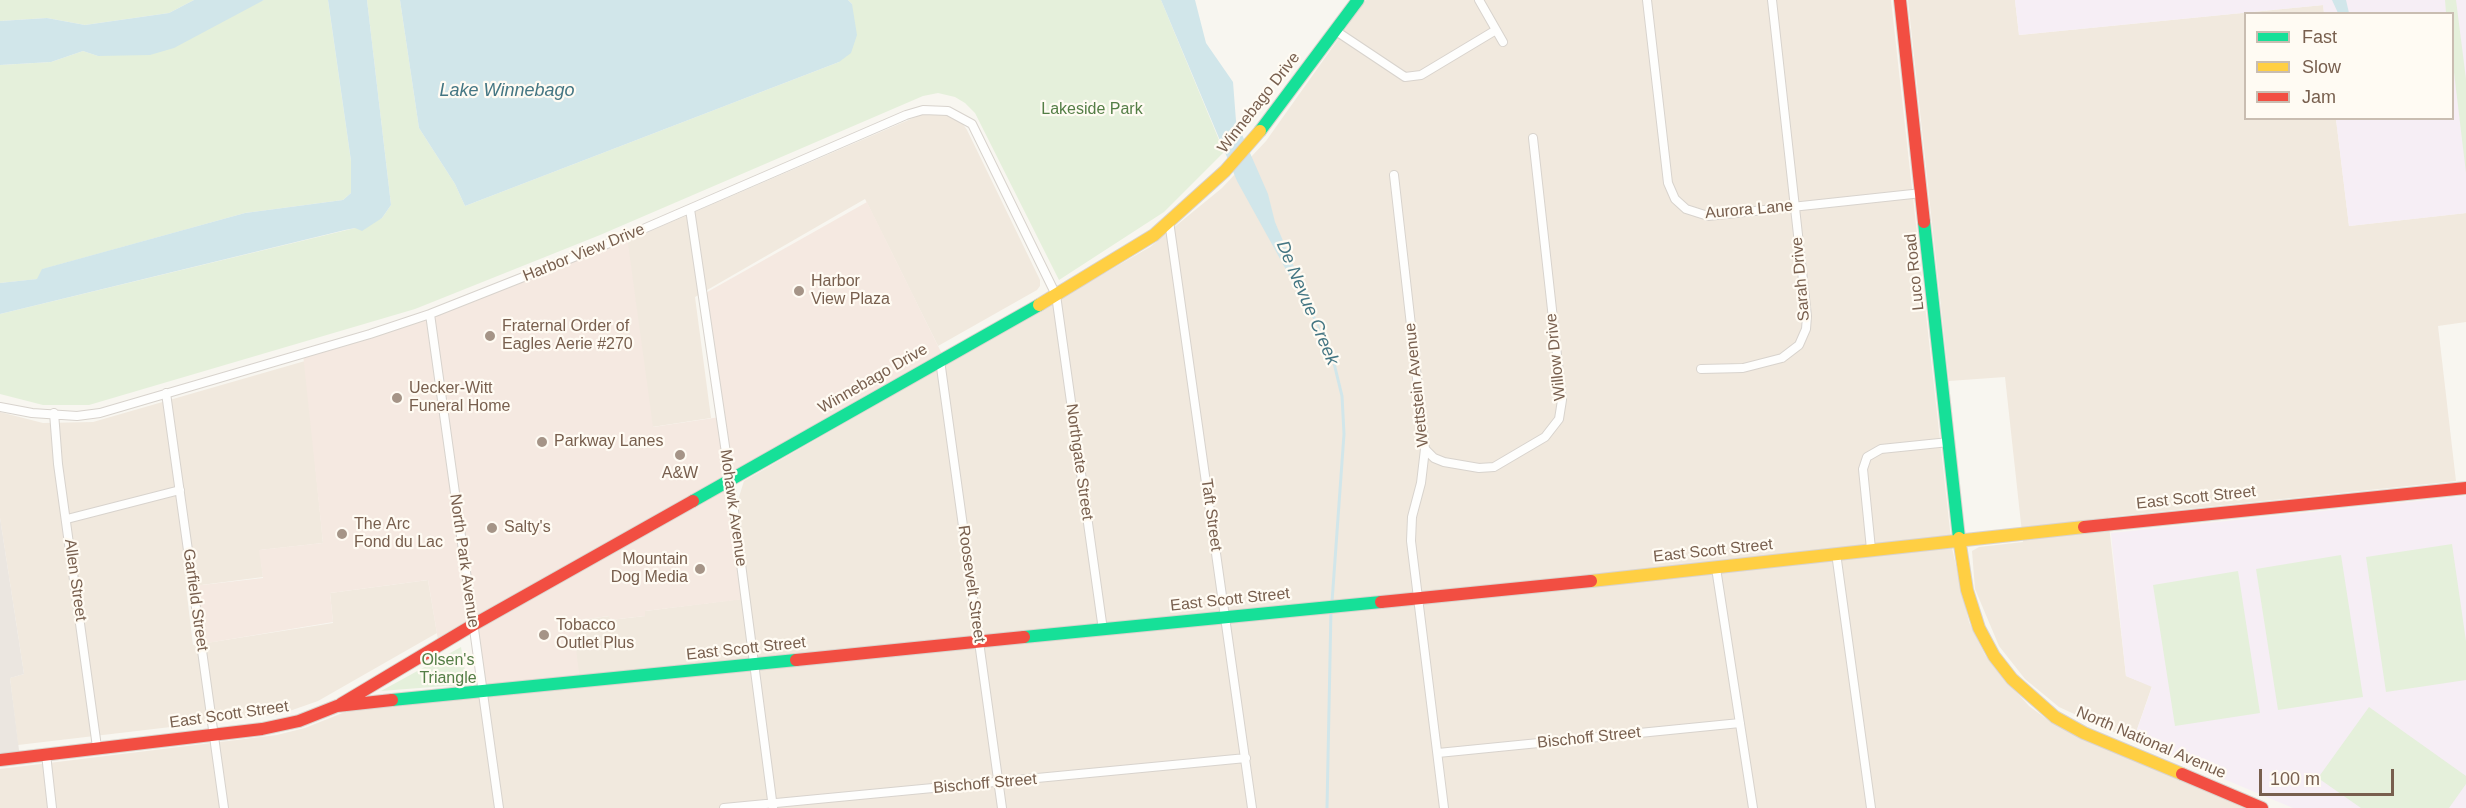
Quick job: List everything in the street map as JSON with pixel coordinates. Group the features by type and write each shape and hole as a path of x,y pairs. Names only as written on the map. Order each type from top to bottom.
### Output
{"street":[{"name":"Winnebago Drive","path":"337,706 473,626 1056,295 1154,235 1225,171 1255,138 1358,0"},
{"path":"1479,0 1503,42"},
{"name":"Aurora Lane","path":"1647,0 1667,179 1675,199 1688,211 1704,216 1922,193"},
{"name":"Sarah Drive","path":"1701,369 1729,369 1762,365 1786,356 1801,341 1807,316 1772,0"},
{"name":"Luco Road","path":"1900,0 1959,540"},
{"path":"1336,31 1405,77 1421,75 1497,30"},
{"name":"Harbor View Drive","path":"0,407 32,413 77,416 100,413 430,314 690,209 906,115 923,110 948,111 972,124 1056,295"},
{"name":"Willow Drive","path":"1425,449 1434,458 1444,462 1479,468 1494,467 1544,439 1559,418 1562,400 1533,138"},
{"name":"Wettstein Avenue","path":"1394,175 1425,449 1421,483 1411,527 1444,808"},
{"name":"Mohawk Avenue","path":"690,209 730,480 773,806"},
{"name":"Taft Street","path":"1169,221 1252,808"},
{"name":"Northgate Street","path":"1056,295 1103,630"},
{"name":"North Park Avenue","path":"430,314 499,808"},
{"name":"Roosevelt Street","path":"940,360 1002,808"},
{"name":"Garfield Street","path":"166,393 224,808"},
{"name":"Allen Street","path":"54,413 58,464 97,747"},
{"path":"1871,549 1863,469 1867,457 1881,449 1949,442"},
{"name":"East Scott Street","path":"0,760 97,747 213,736 299,721 337,706 1716,568 1871,549 2466,488"},
{"path":"67,519 180,490"},
{"name":"North National Avenue","path":"1959,540 1969,597 1982,634 2005,671 2035,702 2077,730 2262,808"},
{"path":"1836,554 1871,808"},
{"path":"1716,568 1753,808"},
{"name":"Bischoff Street","path":"1438,753 1740,723"},
{"path":"46,754 52,808"},
{"name":"Bischoff Street","path":"724,808 773,806 1246,758"}],"shaded area":[{"path":"1366,0 1891,0 1952,548 1969,622 1985,655 1995,668 2029,706 2052,723 2248,808 0,808 0,769 277,735 305,728 350,710 580,686 572,621 610,616 610,620 645,616 645,611 749,598 738,500 744,481 1150,247 1222,188 1266,141"},
{"path":"1908,0 2015,0 2019,35 2244,13 2244,120 2336,120 2349,226 2466,213 2466,322 2438,326 2456,481 2108,517 2126,676 2152,686 2133,741 2059,707 2025,679 1999,646 1975,589 1972,551 1979,547 2023,542 2005,377 1949,381"},
{"path":"2015,0 2466,0 2466,213 2349,226 2336,120 2454,120 2454,12 2324,12 2323,5 2019,35"},
{"path":"2323,5 2324,12 2252,12"},
{"path":"943,110 963,124 967,130 1040,280 1037,290 938,346 865,199 695,297 711,418 652,427 627,241 927,112"},
{"path":"867,202 944,358 730,480 745,599 645,611 645,616 610,620 609,616 573,621 580,683 483,693 473,626 439,646 428,580 330,593 333,622 201,644 193,586 263,578 259,550 323,543 303,354 370,334 627,236 653,427 720,417 702,295"},
{"path":"305,361 323,543 260,550 263,577 186,587 193,645 333,623 330,593 428,580 437,633 318,701 281,714 18,745 10,678 24,674 0,518 0,412 43,423 93,422"},
{"path":"2466,496 2466,808 2293,808 2133,741 2152,687 2126,676 2111,533"},
{"path":"0,518 24,674 10,678 20,758 0,760"}],"green space":[{"path":"0,0 194,0 169,13 85,25 47,18 0,21"},
{"path":"264,0 328,0 351,161 351,193 343,200 245,213 43,269 38,279 0,283 0,65 51,62 83,51 98,56"},
{"name":"Lakeside Park","path":"367,0 400,0 419,128 455,184 465,206 839,62 852,4 848,0 1161,0 1224,152 1164,212 1059,280 975,113 955,97 938,93 923,96 600,235 415,309 89,405 43,405 0,394 0,314 355,228 382,218 391,205"},
{"path":"2445,0 2456,0 2466,79 2466,173 2454,72 2454,12 2446,12"},
{"path":"2452,544 2466,641 2466,680 2386,692 2366,557"},
{"path":"2341,555 2363,697 2278,710 2256,569"},
{"path":"2238,571 2260,713 2175,726 2153,585"},
{"name":"Olsen's Triangle","path":"461,647 468,688 445,686 381,691"},
{"path":"2369,707 2466,776 2466,784 2449,808 2361,808 2318,778"}],"water":[{"path":"194,0 264,0 174,48 150,55 98,56 83,51 51,62 0,65 0,21 47,18 85,25 169,13"},
{"path":"328,0 367,0 391,205 382,218 362,231 355,228 345,230 0,314 0,283 37,279 42,269 245,213 343,200 351,193 351,161"},
{"name":"Lake Winnebago","path":"400,0 848,0 852,4 857,35 851,53 839,62 465,206 455,184 419,128"},
{"path":"1161,0 1195,0 1206,43 1233,82 1236,121 1268,194 1275,222 1326,342 1237,181"},
{"path":"2332,0 2346,0 2349,12 2338,12"}],"waterway":[{"name":"De Nevue Creek","path":"1325,339 1332,355 1342,396 1344,434 1332,602"},
{"name":"De Nevue Creek","path":"1327,808 1331,609"}],"traffic: fast":[{"path":"1260,131 1358,0"},
{"path":"1924,222 1959,538"},
{"path":"693,501 1039,305"},
{"path":"1024,637 1381,602"},
{"path":"392,700 796,660"}],"traffic: slow":[{"path":"1039,305 1154,235 1225,171 1260,131"},
{"path":"1591,581 2084,527"},
{"path":"1959,538 1967,590 1979,628 1994,656 2012,679 2055,717 2084,733 2182,774"}],"traffic: jam":[{"path":"1900,0 1924,222"},
{"path":"2084,527 2466,488"},
{"path":"341,704 473,625 693,501"},
{"path":"1381,602 1591,581"},
{"path":"796,660 1024,637"},
{"path":"0,760 262,729 299,721 337,706 392,700"},
{"path":"2182,774 2262,808"}],"place":[{"name":"Harbor View Plaza","path":"799,291"},
{"name":"Fraternal Order of Eagles Aerie #270","path":"490,336"},
{"name":"Uecker-Witt Funeral Home","path":"397,398"},
{"name":"Parkway Lanes","path":"542,442"},
{"name":"A&W","path":"680,455"},
{"name":"Salty's","path":"492,528"},
{"name":"The Arc Fond du Lac","path":"342,534"},
{"name":"Mountain Dog Media","path":"700,569"},
{"name":"Tobacco Outlet Plus","path":"544,635"}]}
